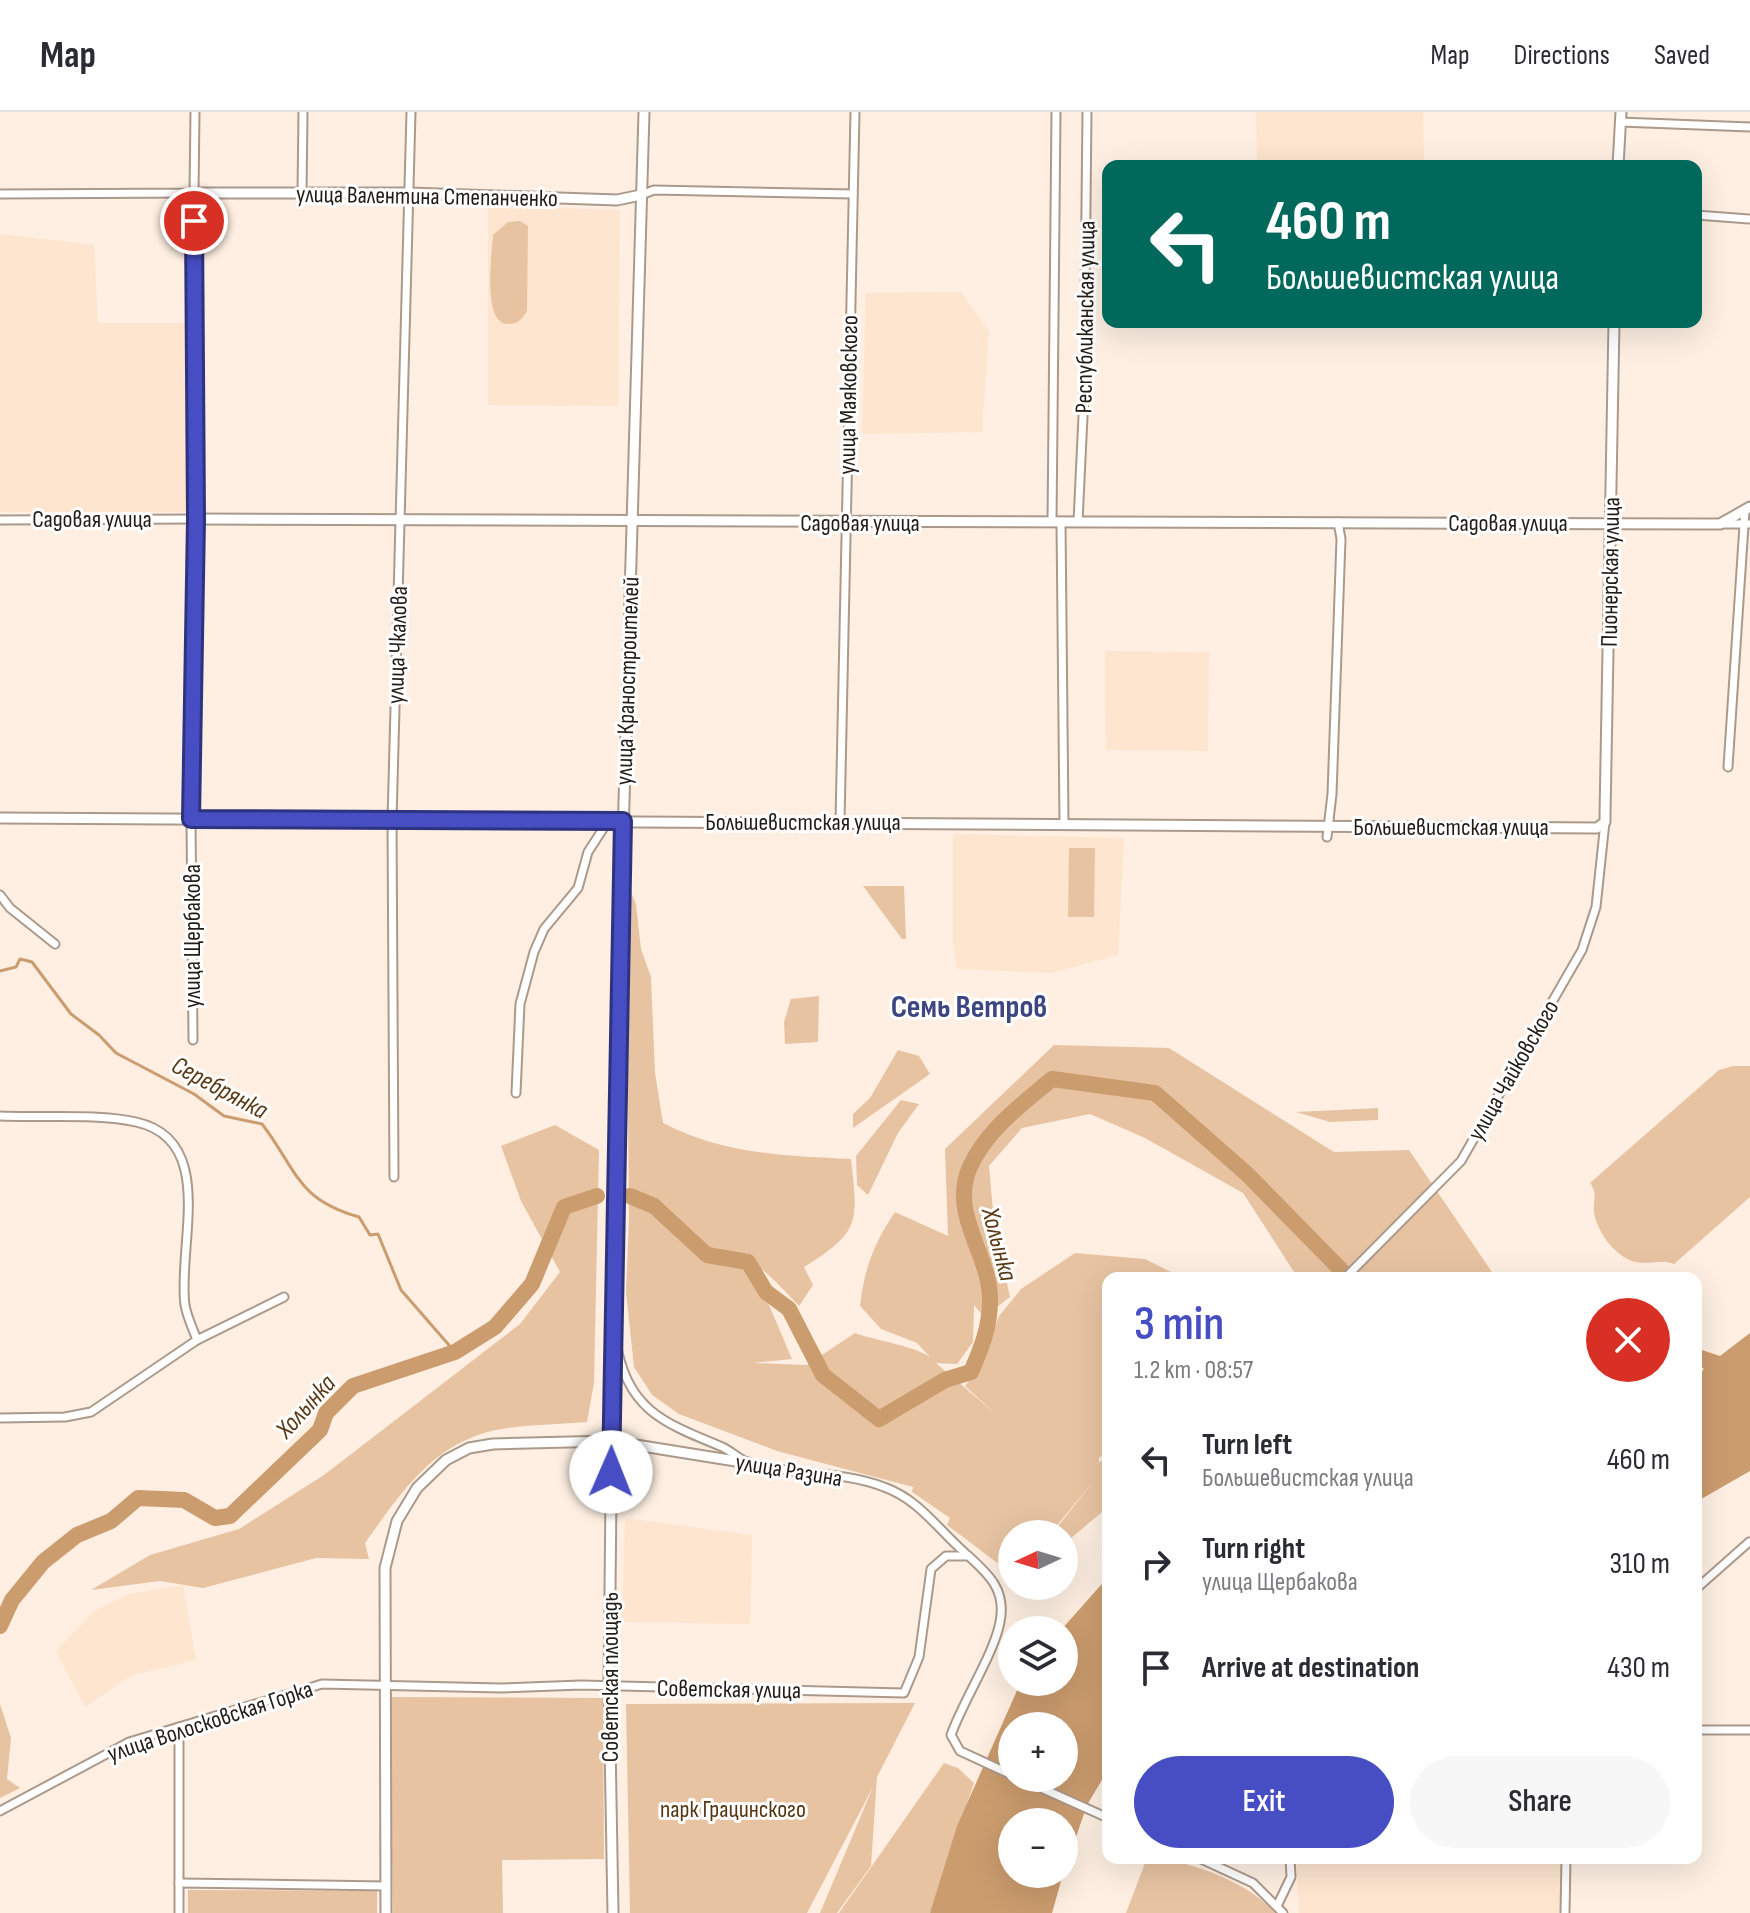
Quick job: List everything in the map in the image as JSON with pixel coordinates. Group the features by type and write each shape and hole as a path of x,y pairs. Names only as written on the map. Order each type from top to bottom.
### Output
{"street":[{"name":"улица Щербакова","path":"193,1040 191,819 196,519 195,112"},
{"path":"302,193 303,112"},
{"name":"улица Чкалова","path":"394,1177 392,820 403,519 411,112"},
{"name":"улица Краностроителей","path":"611,1441 623,821 644,112"},
{"name":"улица Маяковского","path":"840,822 855,112"},
{"name":"Республиканская улица","path":"1056,112 1056,522 1064,823"},
{"name":"Республиканская улица","path":"1078,522 1084,395 1087,112"},
{"path":"1618,160 1621,117 1750,127"},
{"name":"улица Валентина Степанченко","path":"0,194 409,193 617,200 654,190 853,194"},
{"path":"1702,215 1750,219"},
{"name":"Пионерская улица","path":"1605,822 1614,328"},
{"path":"1728,767 1748,508"},
{"path":"1720,524 1748,508"},
{"name":"Садовая улица","path":"0,520 1720,524"},
{"path":"1328,832 1339,584 1338,522"},
{"path":"1720,524 1747,524"},
{"name":"Большевистская улица","path":"0,818 1064,823 1328,832 1597,828 1605,822"},
{"path":"516,1093 520,1004 534,952 544,929 578,888 588,852 608,821"},
{"name":"улица Чайковского","path":"1351,1272 1461,1161 1582,950 1596,907 1605,822"},
{"path":"0,895 10,908 55,944"},
{"path":"0,1116 133,1121 163,1130 182,1156 188,1191 185,1306 197,1340"},
{"path":"0,1418 65,1417 91,1412 197,1340 284,1297"},
{"path":"613,1316 626,1378 646,1408 670,1427 724,1447 748,1463"},
{"name":"улица Разина","path":"385,1687 385,1568 397,1521 431,1473 469,1448 493,1444 611,1441 882,1486 911,1499 994,1579 1000,1598 1000,1623 951,1735 960,1751 998,1769"},
{"name":"Советская площадь","path":"611,1441 609,1686 613,1913"},
{"path":"1702,1584 1749,1542"},
{"name":"Советская улица","path":"385,1687 609,1686 904,1693 919,1657 931,1569 946,1556 968,1556"},
{"name":"улица Волосковская Горка","path":"0,1811 129,1742 322,1684 385,1687"},
{"path":"385,1687 386,1913"},
{"path":"179,1727 179,1913"},
{"path":"1702,1730 1750,1730"},
{"path":"1050,1792 1102,1815"},
{"path":"1212,1864 1253,1883 1278,1904 1283,1913"},
{"path":"1278,1904 1291,1877 1290,1864"},
{"path":"1565,1913 1566,1864"},
{"path":"179,1883 385,1886"}],"shaded area":[{"path":"1256,112 1423,112 1424,160 1257,160"},
{"path":"488,206 620,210 618,406 488,405"},
{"path":"0,234 94,245 98,323 185,323 187,512 0,512"},
{"path":"961,292 989,331 982,432 862,434 866,293"},
{"path":"1105,651 1209,652 1208,751 1106,750"},
{"path":"953,834 1124,838 1118,955 1051,973 957,969 953,942"},
{"path":"1750,1333 1750,1471 1702,1499 1702,1350 1720,1356"},
{"path":"625,1518 752,1535 750,1624 622,1622"},
{"path":"1102,1584 1102,1780 1087,1805 1078,1831 1078,1808 998,1808 998,1888 1059,1888 1052,1913 930,1913 957,1826 998,1734 998,1792 1078,1792 1078,1712 1008,1712 1015,1696 1078,1696 1078,1616 1073,1616"},
{"path":"183,1585 196,1660 130,1676 85,1707 56,1651 94,1611 130,1594"},
{"path":"1296,1864 1563,1864 1562,1913 1299,1913"}],"green space":[{"path":"520,221 528,226 527,311 519,321 507,324 499,320 491,300 493,235 508,222"},
{"path":"1069,848 1095,848 1094,917 1068,917"},
{"path":"626,881 636,904 641,949 651,977 655,1073 663,1123 708,1141 754,1152 851,1159 855,1198 852,1224 836,1244 804,1267 813,1285 799,1306 768,1275 746,1260 719,1254 703,1256 744,1266 769,1305 792,1359 753,1363 807,1365 855,1333 930,1357 917,1343 881,1329 860,1306 871,1257 895,1212 948,1236 945,1149 1054,1045 1169,1048 1334,1152 1409,1150 1492,1272 1294,1272 1243,1193 1145,1138 1090,1114 1022,1128 989,1166 994,1222 1010,1297 984,1317 974,1305 973,1342 957,1364 936,1363 997,1415 965,1386 978,1370 999,1316 1021,1289 1075,1253 1145,1259 1171,1272 1102,1272 1102,1456 1099,1463 1102,1460 1102,1512 1078,1532 1078,1520 1063,1520 1095,1479 1061,1520 998,1520 998,1563 947,1525 950,1518 912,1492 913,1487 777,1451 679,1414 652,1395 634,1367 626,1292 629,1218"},
{"path":"863,886 904,886 906,939 902,939"},
{"path":"819,996 818,1042 785,1044 784,1022 791,999"},
{"path":"898,1050 919,1056 930,1074 853,1128 853,1114 870,1098"},
{"path":"1750,1066 1750,1197 1674,1264 1637,1262 1625,1258 1607,1242 1599,1228 1594,1213 1594,1190 1590,1183 1719,1070"},
{"path":"901,1100 919,1104 898,1133 868,1195 857,1185 856,1156"},
{"path":"1378,1108 1378,1120 1330,1122 1296,1112"},
{"path":"555,1125 599,1150 594,1383 587,1422 493,1431 444,1452 414,1479 365,1543 369,1559 316,1558 203,1588 160,1581 91,1590 150,1555 239,1529 324,1475 520,1324 560,1272 521,1201 501,1146"},
{"path":"389,1697 603,1698 604,1859 502,1860 503,1913 393,1913"},
{"name":"парк Грацинского","path":"915,1703 877,1777 871,1866 837,1913 820,1913 873,1787 807,1913 630,1913 626,1704"},
{"path":"0,1704 11,1738 7,1779 20,1788 0,1798"},
{"path":"944,1763 958,1768 974,1783 930,1913 839,1913"},
{"path":"1145,1864 1186,1864 1234,1882 1275,1913 1126,1913"},
{"path":"188,1890 377,1891 377,1913 188,1913"}],"waterway":[{"name":"Серебрянка","path":"0,971 16,967 20,959 32,962 71,1014 99,1035 116,1053 194,1094 224,1116 262,1124 310,1192 338,1210 359,1217 370,1235 378,1234 401,1290 455,1352"},
{"name":"Холынка","path":"630,1196 654,1206 707,1255 748,1262 766,1292 789,1309 823,1375 879,1419 945,1380 971,1372 987,1329 990,1301 989,1284 964,1203 964,1186 969,1169 985,1142 1052,1079 1155,1093 1247,1174 1343,1272"},
{"name":"Холынка","path":"0,1626 12,1600 43,1562 77,1535 111,1521 138,1498 184,1500 215,1518 230,1516 320,1430 326,1413 353,1386 455,1352 495,1327 532,1284 564,1207 597,1196"}],"district":[{"name":"Семь Ветров","path":"969,1006"}],"route":[{"path":"194,221 196,519 191,819 623,821 615,1112 611,1472"}]}
